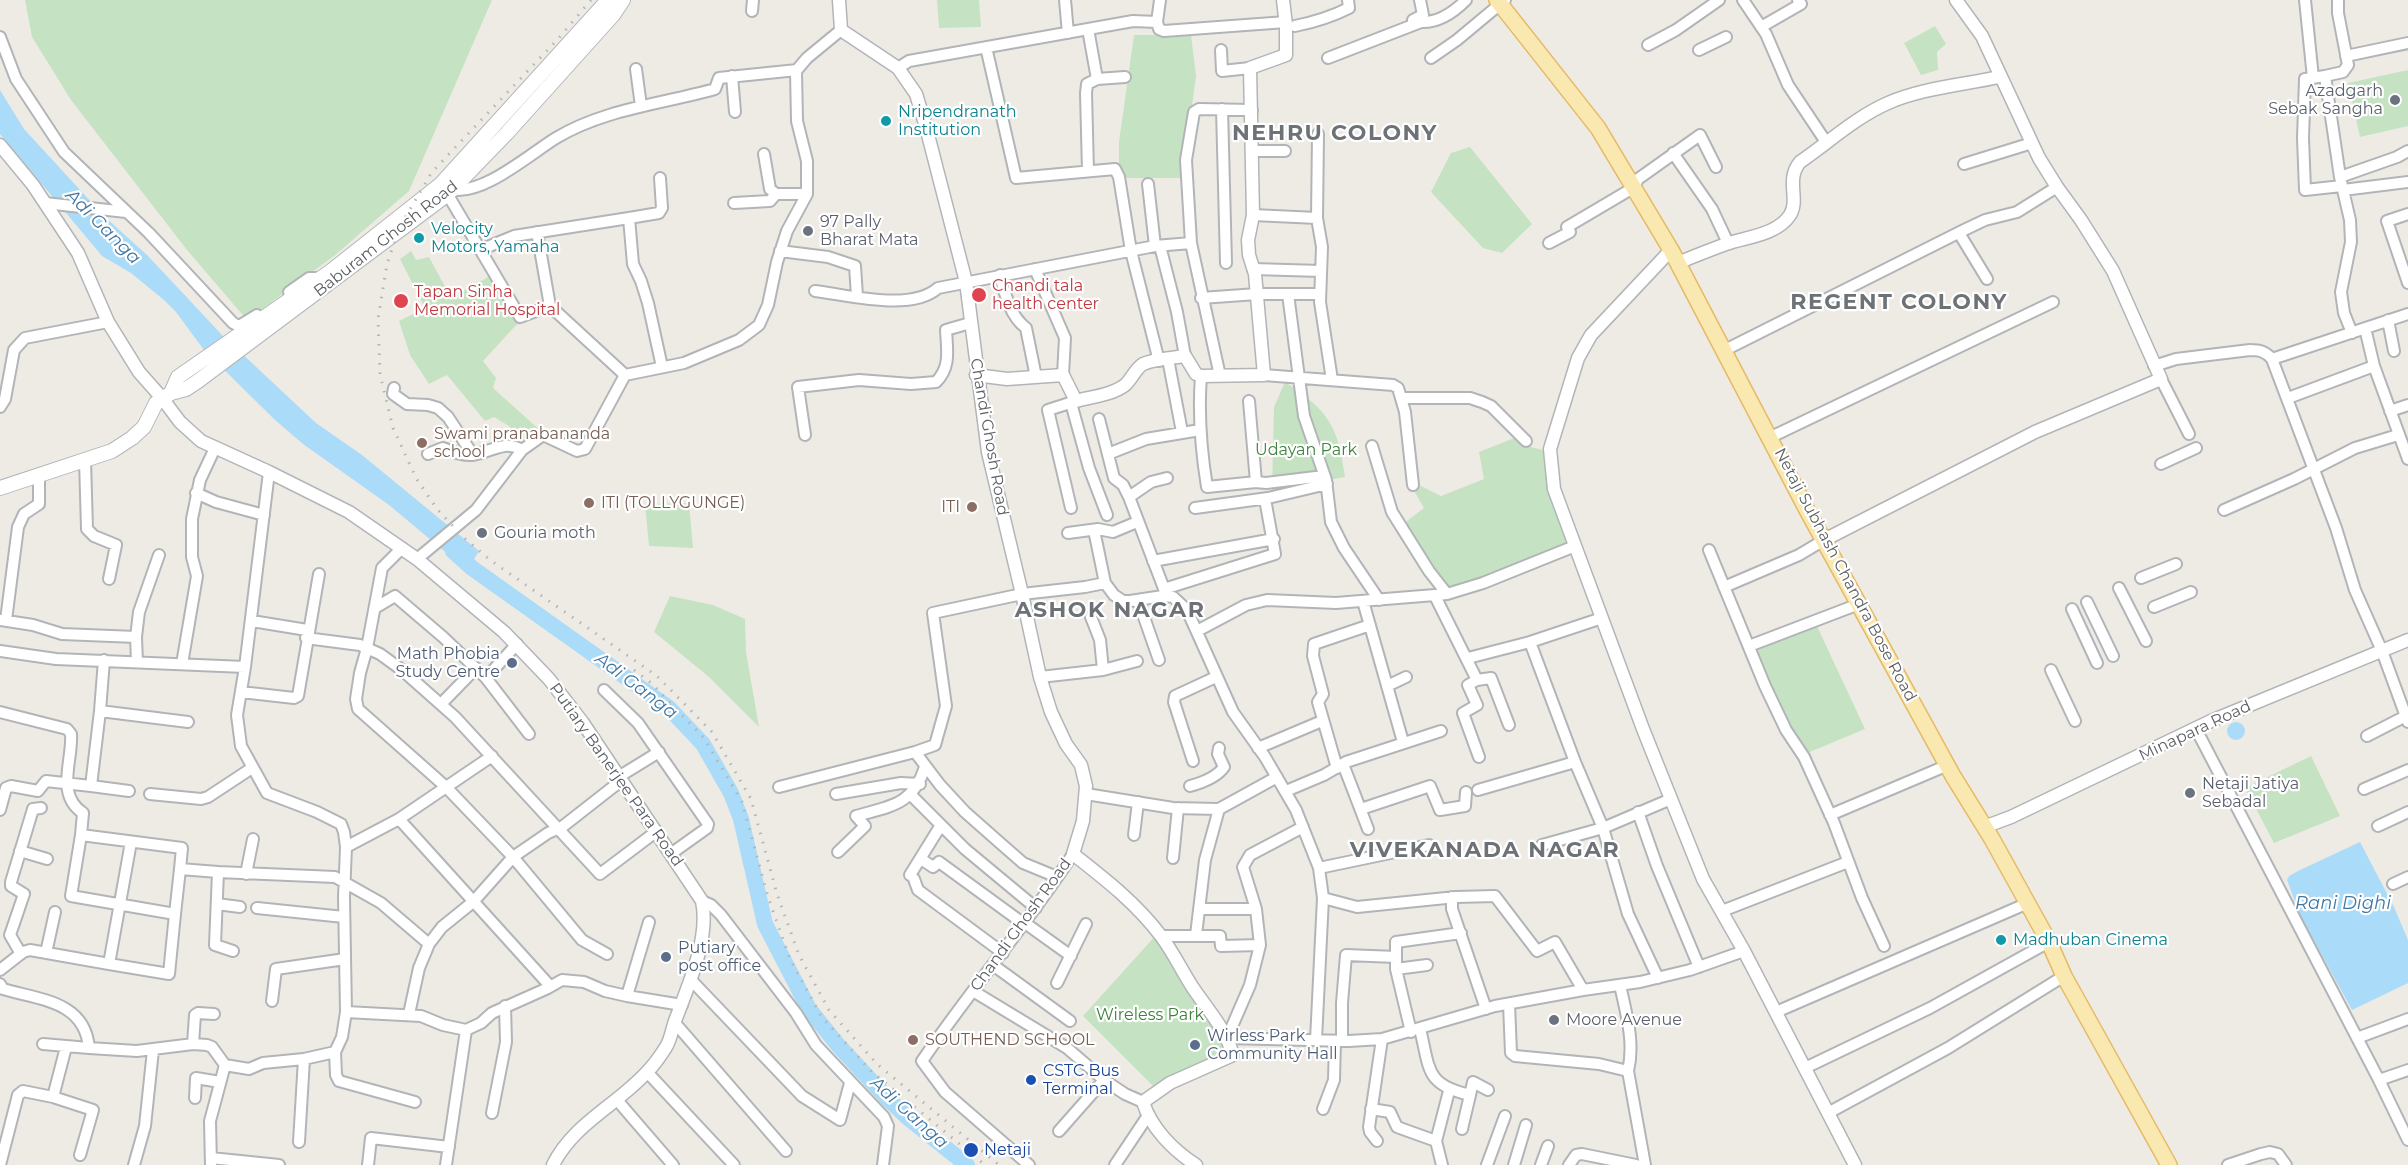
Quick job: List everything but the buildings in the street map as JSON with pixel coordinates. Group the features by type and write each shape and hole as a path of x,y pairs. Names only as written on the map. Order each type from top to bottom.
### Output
{"main road":[{"name":"Baburam Ghosh Road","path":"447,189 608,0"},
{"name":"Baburam Ghosh Road","path":"166,395 186,389 198,381 318,284 447,189 507,134 613,15 623,0"},
{"name":"Netaji Subhash Chandra Bose Road","path":"1501,1 1598,128 1674,256 1824,540 1947,765 2028,903 2064,976 2169,1165"},
{"name":"Baburam Ghosh Road","path":"166,395 178,377 190,368 318,284"},
{"path":"0,488 112,451 144,427 156,402 166,395"}],"street":[{"path":"839,0 841,30"},
{"path":"1065,0 1068,33"},
{"path":"1160,0 1157,22 1159,29 1164,31 1316,22 1348,8 1348,0"},
{"path":"1221,50 1222,71 1250,69 1286,55 1291,24 1283,0"},
{"path":"1420,0 1422,16 1326,57 1421,22 1444,18 1466,0"},
{"path":"1648,45 1676,30 1719,0"},
{"path":"1743,0 1761,27 1779,61 1788,85 1826,142"},
{"path":"1761,27 1801,4 1798,0"},
{"path":"1956,0 1982,36 1999,77 2056,187 2082,220 2113,271 2154,366 2189,434"},
{"path":"2305,0 2313,78"},
{"path":"2338,0 2347,69 2343,72 2305,79 2305,190 2342,184 2408,182"},
{"path":"1431,58 1457,40 1501,1"},
{"path":"898,68 909,61 986,47 1133,21 1157,22"},
{"path":"1088,29 1097,79"},
{"path":"841,30 898,68 916,93 966,282"},
{"path":"417,559 476,510 522,450 543,435 577,451 585,449 626,375 684,363 739,340 759,325 768,305 780,251 787,231 807,194 807,161 797,121 795,83 797,70 807,58 841,30"},
{"path":"0,37 16,79 64,152 127,212 233,322 239,326 253,318 309,278 318,284"},
{"path":"1699,50 1726,37"},
{"path":"2346,56 2408,43"},
{"path":"986,47 1016,178 1115,169 1119,177 1131,251 1164,360 1182,432"},
{"path":"636,69 641,106"},
{"path":"1250,69 1254,215 1248,240 1257,294 1264,375"},
{"path":"447,189 461,192 481,187 560,136 592,119 715,89 719,78 797,70"},
{"path":"732,76 735,112"},
{"path":"2325,76 2350,220 2351,242 2341,292 2344,313 2352,333"},
{"path":"1088,171 1086,93 1088,84 1097,79 1125,77"},
{"path":"1855,1165 1744,951 1703,879 1554,489 1550,449 1578,358 1591,335 1674,256 1765,233 1779,225 1790,215 1793,200 1791,182 1793,170 1800,162 1826,142 1889,102 1923,92 1999,77"},
{"path":"1220,376 1201,298 1191,243 1186,160 1194,112 1199,109 1252,110"},
{"path":"1222,109 1226,263"},
{"path":"1318,134 1317,218 1322,247 1320,294 1332,380"},
{"path":"1549,243 1570,232 1567,227 1633,188 1638,179 1700,135 1716,167"},
{"path":"1964,164 2032,143"},
{"name":"Putiary Banerjee Para Road","path":"0,145 45,203 78,253 108,322 139,372 166,395 180,422 201,441 349,512 417,559 517,644 549,679 621,778 702,901"},
{"path":"1252,151 1285,151"},
{"path":"2342,184 2408,151"},
{"path":"1673,153 1712,209 1728,243"},
{"path":"764,154 770,189 776,194 807,194"},
{"path":"480,250 514,236 659,213 662,208 660,178"},
{"path":"1148,184 1157,246 1177,312 1185,356 1196,374 1202,376 1264,375 1393,385 1398,388 1405,412 1413,485"},
{"path":"1725,350 1985,220 2017,212 2056,187"},
{"path":"447,189 520,317 550,306"},
{"path":"734,203 770,201 776,194"},
{"path":"45,203 127,212"},
{"path":"2408,214 2387,221 2408,283"},
{"path":"1254,215 1317,218"},
{"path":"629,218 633,264 648,303 662,367"},
{"path":"537,232 550,306 626,375"},
{"path":"1959,233 1987,279"},
{"path":"815,291 890,302 924,297 938,288 966,282 1084,262 1157,246 1191,243"},
{"path":"780,251 828,257 852,264 856,268 857,296"},
{"path":"1035,269 1065,338 1063,375 1073,402 1089,468 1107,514"},
{"path":"1253,269 1321,271"},
{"path":"1000,276 1011,309 1020,324 1026,328 1036,377"},
{"name":"Chandi Ghosh Road","path":"966,282 976,375 988,452 1040,677 1051,712 1066,744 1081,765 1086,794 1083,821 1072,854 1058,877 922,1061 945,1092 1029,1165"},
{"path":"1201,298 1257,294 1320,294"},
{"path":"1288,294 1304,416 1326,480 1331,522 1344,548 1379,600"},
{"path":"1770,437 2053,302"},
{"path":"2272,359 2408,314"},
{"path":"2388,320 2394,351"},
{"path":"0,407 5,399 14,350 25,338 108,322"},
{"path":"805,435 798,387 859,380 911,384 936,382 944,374 948,359 946,330 970,323"},
{"path":"2365,328 2374,366 2408,459"},
{"path":"2154,366 2176,359 2250,350 2259,350 2272,359 2315,468 2355,590 2406,714 2367,736"},
{"path":"1071,508 1048,410 1115,391 1132,378 1138,368 1145,363 1185,356"},
{"path":"2288,398 2374,366"},
{"path":"976,375 1007,379 1063,375"},
{"path":"1202,376 1199,403 1200,430 1208,487 1256,482 1326,480"},
{"path":"1724,587 1799,555 2035,432 2161,379"},
{"path":"394,388 393,394 407,404 438,408 448,417 473,455"},
{"path":"1401,398 1470,398 1482,402 1491,406 1526,441"},
{"path":"1249,400 1256,482"},
{"path":"2390,411 2408,405"},
{"path":"1099,419 1114,478 1123,485 1129,497 1165,593 1187,610 1233,712 1286,791 1319,868 1323,898 1316,1040"},
{"path":"1108,454 1146,439 1200,430"},
{"path":"2224,510 2355,448 2398,435"},
{"path":"428,454 443,448 458,454 473,455 498,446 515,445 522,450"},
{"path":"1372,446 1392,512 1429,571 1447,594"},
{"path":"182,664 196,576 192,557 192,519 196,493 215,448"},
{"path":"2161,464 2196,448"},
{"path":"85,460 87,529 94,536 116,545 109,579"},
{"path":"269,472 252,621 237,716 241,746 267,793 317,812 340,824 344,832 346,847 344,917 346,1012 342,1037 335,1052 336,1075 339,1081 415,1102"},
{"path":"39,475 39,504 24,514 18,526 3,620 62,634 136,637"},
{"path":"1129,497 1151,482 1167,478"},
{"path":"1195,508 1265,499 1326,480"},
{"path":"196,493 216,502 264,515"},
{"path":"1094,530 1105,583 1124,601 1138,600 1165,593 1275,554 1265,499"},
{"path":"1068,533 1094,530 1113,532 1137,522"},
{"path":"1153,561 1274,539"},
{"path":"1197,631 1246,605 1268,600 1287,599 1313,603 1447,594 1483,583 1575,546"},
{"path":"402,548 382,568 368,648 360,673 358,709 446,787 513,857 582,940 607,954"},
{"path":"1709,550 1782,722 1804,757 1830,815 1884,945"},
{"path":"137,662 136,637 139,612 159,555"},
{"path":"2141,578 2176,564"},
{"path":"241,692 294,698 298,696 319,574"},
{"path":"779,787 935,745 946,706 933,613 1022,594 1105,583"},
{"path":"2119,588 2146,641"},
{"path":"2154,607 2191,592"},
{"path":"375,608 395,596 486,678 529,734"},
{"path":"1435,596 1477,680"},
{"path":"1138,600 1159,660"},
{"path":"1364,601 1403,742"},
{"path":"2087,602 2113,656"},
{"path":"1749,646 1860,604"},
{"path":"2072,609 2097,663"},
{"path":"1091,617 1100,640 1103,670"},
{"path":"1468,658 1530,642 1602,618"},
{"path":"252,621 360,645 380,654 441,704 600,874 657,831"},
{"path":"1368,829 1322,721 1318,702 1323,694 1313,656 1314,644 1370,625"},
{"name":"Minapara Road","path":"1988,833 2011,817 2196,729 2408,640"},
{"path":"1530,642 1575,762 1603,828 1628,914 1658,978"},
{"path":"486,678 517,644"},
{"path":"0,651 56,659 245,667"},
{"path":"91,786 104,660"},
{"path":"1040,677 1103,670 1137,661"},
{"path":"441,704 476,668"},
{"path":"2051,670 2075,721"},
{"path":"1193,760 1174,702 1176,696 1216,677"},
{"path":"1387,686 1406,677"},
{"path":"1479,757 1463,713 1477,705 1468,685 1477,680 1491,678 1509,724"},
{"path":"604,690 629,714 659,752 708,825 672,853"},
{"path":"100,711 188,722"},
{"path":"0,712 67,729 71,734 66,782 71,803 83,813 71,896 175,914"},
{"path":"1258,748 1322,721"},
{"path":"2196,729 2379,1080 2404,1120 2408,1140"},
{"path":"1286,791 1340,766 1403,742 1441,731"},
{"path":"1190,786 1200,784 1224,767 1218,754 1219,748"},
{"path":"409,1014 419,968 429,944 442,927 473,902 513,857 558,828 621,778 659,752"},
{"path":"915,752 925,767 965,812 1023,863 1058,877"},
{"path":"346,847 399,819 492,756"},
{"path":"1478,790 1575,762"},
{"path":"1830,815 1947,765"},
{"path":"838,852 865,826 856,816 895,805 911,795 920,784 925,767"},
{"path":"150,794 201,799 208,797 252,768"},
{"path":"2364,789 2408,770"},
{"path":"1086,794 1178,808 1219,809 1277,777"},
{"path":"0,810 6,788 9,786 38,792 44,782 66,782 129,791"},
{"path":"836,794 901,783 920,784"},
{"path":"1361,809 1430,786 1440,810 1466,806 1466,792"},
{"path":"911,795 965,849 1036,908"},
{"path":"1542,845 1603,828 1671,799"},
{"path":"1134,835 1138,802"},
{"path":"21,954 10,935 24,894 11,886 33,809 41,808"},
{"path":"1173,858 1178,808"},
{"path":"1196,935 1205,860 1219,809"},
{"path":"1638,812 1657,866 1700,967"},
{"path":"2378,826 2408,812"},
{"path":"399,819 550,986"},
{"path":"941,825 912,877 918,890 1003,953"},
{"path":"1227,1038 1250,986 1260,945 1256,909 1243,867 1250,855 1303,827"},
{"path":"0,970 30,950 168,974 182,848 81,835"},
{"path":"246,874 253,839"},
{"path":"109,964 131,842"},
{"path":"1319,868 1429,845"},
{"path":"20,851 48,859"},
{"path":"1072,854 1120,891 1161,936 1227,1038 1233,1055 1170,1083 1143,1102"},
{"path":"921,859 933,867 939,862 1071,956"},
{"path":"1722,911 1848,862"},
{"path":"180,870 335,877 381,903 429,944"},
{"path":"218,872 215,945 233,951"},
{"path":"2393,884 2408,877"},
{"path":"1323,898 1357,907 1452,897 1495,896 1537,951 1555,942 1583,990"},
{"path":"1452,897 1452,909 1486,1009"},
{"path":"553,1165 561,1148 584,1124 617,1101 647,1072 668,1045 691,980 705,916 702,901"},
{"path":"702,901 711,905 721,915 789,1004 816,1045 884,1117 888,1126 883,1165"},
{"path":"1776,1012 2028,903"},
{"path":"217,904 240,907"},
{"path":"257,908 344,917"},
{"path":"1199,909 1256,909"},
{"path":"45,953 55,912"},
{"path":"627,996 650,922"},
{"path":"1057,983 1086,924"},
{"path":"1461,933 1396,942 1396,969 1430,1070 1440,1086 1449,1091 1470,1095"},
{"path":"1161,936 1220,936 1221,946 1260,945"},
{"path":"1805,1068 1930,1008 2049,942"},
{"path":"1227,1038 1338,1041 1382,1039 1486,1009 1658,978 1700,967 1744,951"},
{"path":"1323,1109 1334,1080 1346,955 1396,957"},
{"path":"272,1001 276,969 345,959"},
{"path":"993,965 1070,1021"},
{"path":"1396,969 1427,965"},
{"path":"1828,1113 1947,1048 2064,976"},
{"path":"346,1012 371,1015 409,1014 466,1030 505,1006 562,980 584,982 605,991 682,1005"},
{"path":"691,980 802,1096 840,1120 850,1083"},
{"path":"1620,985 1630,1033 1631,1056 1628,1071 1645,1165"},
{"path":"0,1002 2,987 62,1005 82,1023 87,1033 89,1047"},
{"path":"973,991 1067,1048 1104,1080 1125,1094 1143,1102"},
{"path":"1509,1004 1511,1053 1515,1056 1599,1064 1628,1071"},
{"path":"492,1113 506,1042 505,1006"},
{"path":"194,1044 195,1016 198,1013 214,1014"},
{"path":"2357,1038 2408,1019"},
{"path":"675,1023 786,1150"},
{"path":"446,1165 466,1030"},
{"path":"1377,1141 1370,1132 1371,1109 1382,1039"},
{"path":"43,1044 137,1052 194,1044 212,1047 225,1065 249,1069 263,1063 304,1059 335,1052"},
{"path":"53,1097 66,1047"},
{"path":"134,1165 145,1126 153,1050"},
{"path":"299,1142 304,1059"},
{"path":"225,1065 210,1121 211,1162 279,1165"},
{"path":"2379,1080 2408,1070"},
{"path":"647,1072 734,1165"},
{"path":"195,1098 196,1078 220,1082"},
{"path":"1059,1131 1104,1080"},
{"path":"1462,1130 1473,1082 1488,1090"},
{"path":"0,1165 20,1093 28,1091 93,1110 80,1155"},
{"path":"1442,1165 1436,1141 1449,1091"},
{"path":"617,1101 673,1165"},
{"path":"1143,1102 1147,1117 1160,1134 1196,1165"},
{"path":"1371,1109 1390,1112 1397,1127 1436,1141"},
{"path":"1487,1165 1505,1116"},
{"path":"1115,1165 1147,1117"},
{"path":"1514,1165 1526,1125"},
{"path":"368,1165 371,1138 449,1147"},
{"path":"1541,1165 1548,1146"},
{"path":"2228,1165 2270,1152 2278,1154 2286,1165"},
{"path":"1569,1165 1576,1155 1582,1154 1636,1165"}],"green space":[{"path":"25,0 492,0 409,191 334,256 247,320 187,250 71,100 32,37"},
{"path":"937,0 979,0 981,27 939,28"},
{"path":"1935,26 1946,44 1937,52 1938,70 1921,75 1904,43"},
{"path":"1134,35 1191,35 1196,76 1184,164 1185,178 1126,178 1119,167 1119,142"},
{"path":"2408,70 2408,126 2360,137 2348,83"},
{"path":"1470,147 1532,224 1502,253 1483,248 1431,192 1451,153"},
{"path":"411,251 416,260 429,257 451,298 490,276 519,322 483,361 496,378 493,388 542,432 523,444 509,426 494,417 485,421 447,375 429,384 410,355 399,321 425,308 400,259"},
{"name":"Udayan Park","path":"1285,382 1312,402 1329,421 1339,445 1345,477 1272,490 1274,407"},
{"path":"1517,437 1531,447 1546,451 1575,547 1449,590 1403,524 1424,508 1413,489 1421,486 1441,496 1484,479 1479,452"},
{"path":"689,503 693,548 649,546 645,504"},
{"path":"670,596 713,605 745,619 746,652 759,727 709,677 654,632"},
{"path":"1816,624 1865,729 1805,754 1791,735 1753,648"},
{"path":"2311,756 2340,816 2274,843 2245,788"},
{"name":"Wireless Park","path":"1157,934 1229,1053 1155,1088 1083,1016"}],"water":[{"path":"0,90 24,129 104,216 148,256 222,335 316,423 362,455 479,551 467,570 389,505 303,444 274,419 204,350 176,312 164,300 131,273 102,256 0,134"},
{"path":"2232,722 2240,722 2245,727 2243,738 2232,740 2227,735 2227,727"},
{"name":"Rani Dighi","path":"2360,842 2394,907 2408,940 2408,983 2352,1010 2300,915 2287,880 2289,876 2298,871"}],"waterway":[{"name":"Adi Ganga","path":"453,551 472,568 669,708 703,744 731,793 741,819 765,924 809,1009 838,1045 888,1099 967,1165"}],"railway":[{"path":"591,0 558,39 432,172 399,228 387,264 378,319 380,374 393,428 416,478 437,509 462,536 490,560 657,676 712,732 751,799 777,894 799,955 829,1010 877,1064 999,1165"},
{"path":"634,670 651,683 704,738 742,802 768,897 790,959 821,1016 871,1071 985,1165"}],"place":[{"name":"Azadgarh Sebak Sangha","path":"2395,100"},
{"name":"Nripendranath Institution","path":"886,121"},
{"name":"97 Pally Bharat Mata","path":"808,231"},
{"name":"Velocity Motors, Yamaha","path":"419,238"},
{"name":"Chandi tala health center","path":"979,295"},
{"name":"Tapan Sinha Memorial Hospital","path":"401,301"},
{"name":"Swami pranabananda school","path":"422,443"},
{"name":"ITI (TOLLYGUNGE)","path":"589,503"},
{"name":"ITI","path":"972,507"},
{"name":"Gouria moth","path":"482,533"},
{"name":"Math Phobia Study Centre","path":"512,663"},
{"name":"Netaji Jatiya Sebadal","path":"2190,793"},
{"name":"Madhuban Cinema","path":"2001,940"},
{"name":"Putiary post office","path":"666,957"},
{"name":"Moore Avenue","path":"1554,1020"},
{"name":"SOUTHEND SCHOOL","path":"913,1040"},
{"name":"Wirless Park Community Hall","path":"1195,1045"},
{"name":"CSTC Bus Terminal","path":"1031,1080"},
{"name":"Netaji","path":"971,1150"}],"district":[{"name":"NEHRU COLONY","path":"1335,134"},
{"name":"REGENT COLONY","path":"1899,303"},
{"name":"ASHOK NAGAR","path":"1110,611"},
{"name":"VIVEKANADA NAGAR","path":"1485,851"}]}
